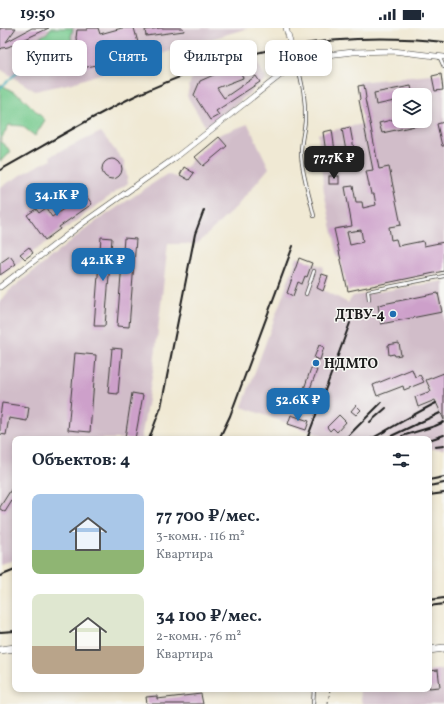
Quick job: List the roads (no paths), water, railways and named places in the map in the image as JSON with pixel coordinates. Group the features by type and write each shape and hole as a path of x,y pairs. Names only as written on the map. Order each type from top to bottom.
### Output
{"street":[{"path":"286,28 289,40"},
{"path":"332,54 353,52 394,51 441,57"},
{"path":"0,287 83,223 175,158 279,76"},
{"path":"0,650 12,648"},
{"path":"432,650 444,648"}],"lane":[{"path":"441,57 444,67"},
{"path":"300,76 305,99 305,121 300,151 301,162 314,216"},
{"path":"306,294 314,271"},
{"path":"369,299 368,291 444,276"},
{"path":"313,704 314,692"}],"waterway":[{"path":"0,88 13,76"}],"railway":[{"path":"0,170 84,122 135,96 210,66 248,55 324,41 403,39 444,42"},
{"path":"150,436 161,407 195,234 204,210"},
{"path":"220,436 230,416 293,246"},
{"path":"308,436 350,323"},
{"path":"348,436 381,403"},
{"path":"376,436 436,403"},
{"path":"370,422 386,408"},
{"path":"391,436 440,413"},
{"path":"402,436 444,422"},
{"path":"432,439 444,435"},
{"path":"435,447 444,446"},
{"path":"432,479 444,477"},
{"path":"432,485 444,483"},
{"path":"432,495 444,493"},
{"path":"0,576 12,571"},
{"path":"432,600 444,598"},
{"path":"432,606 444,604"},
{"path":"0,632 12,631"}],"place":[{"name":"ДТВУ-4","path":"393,314"},
{"name":"НДМТО","path":"316,363"}]}
